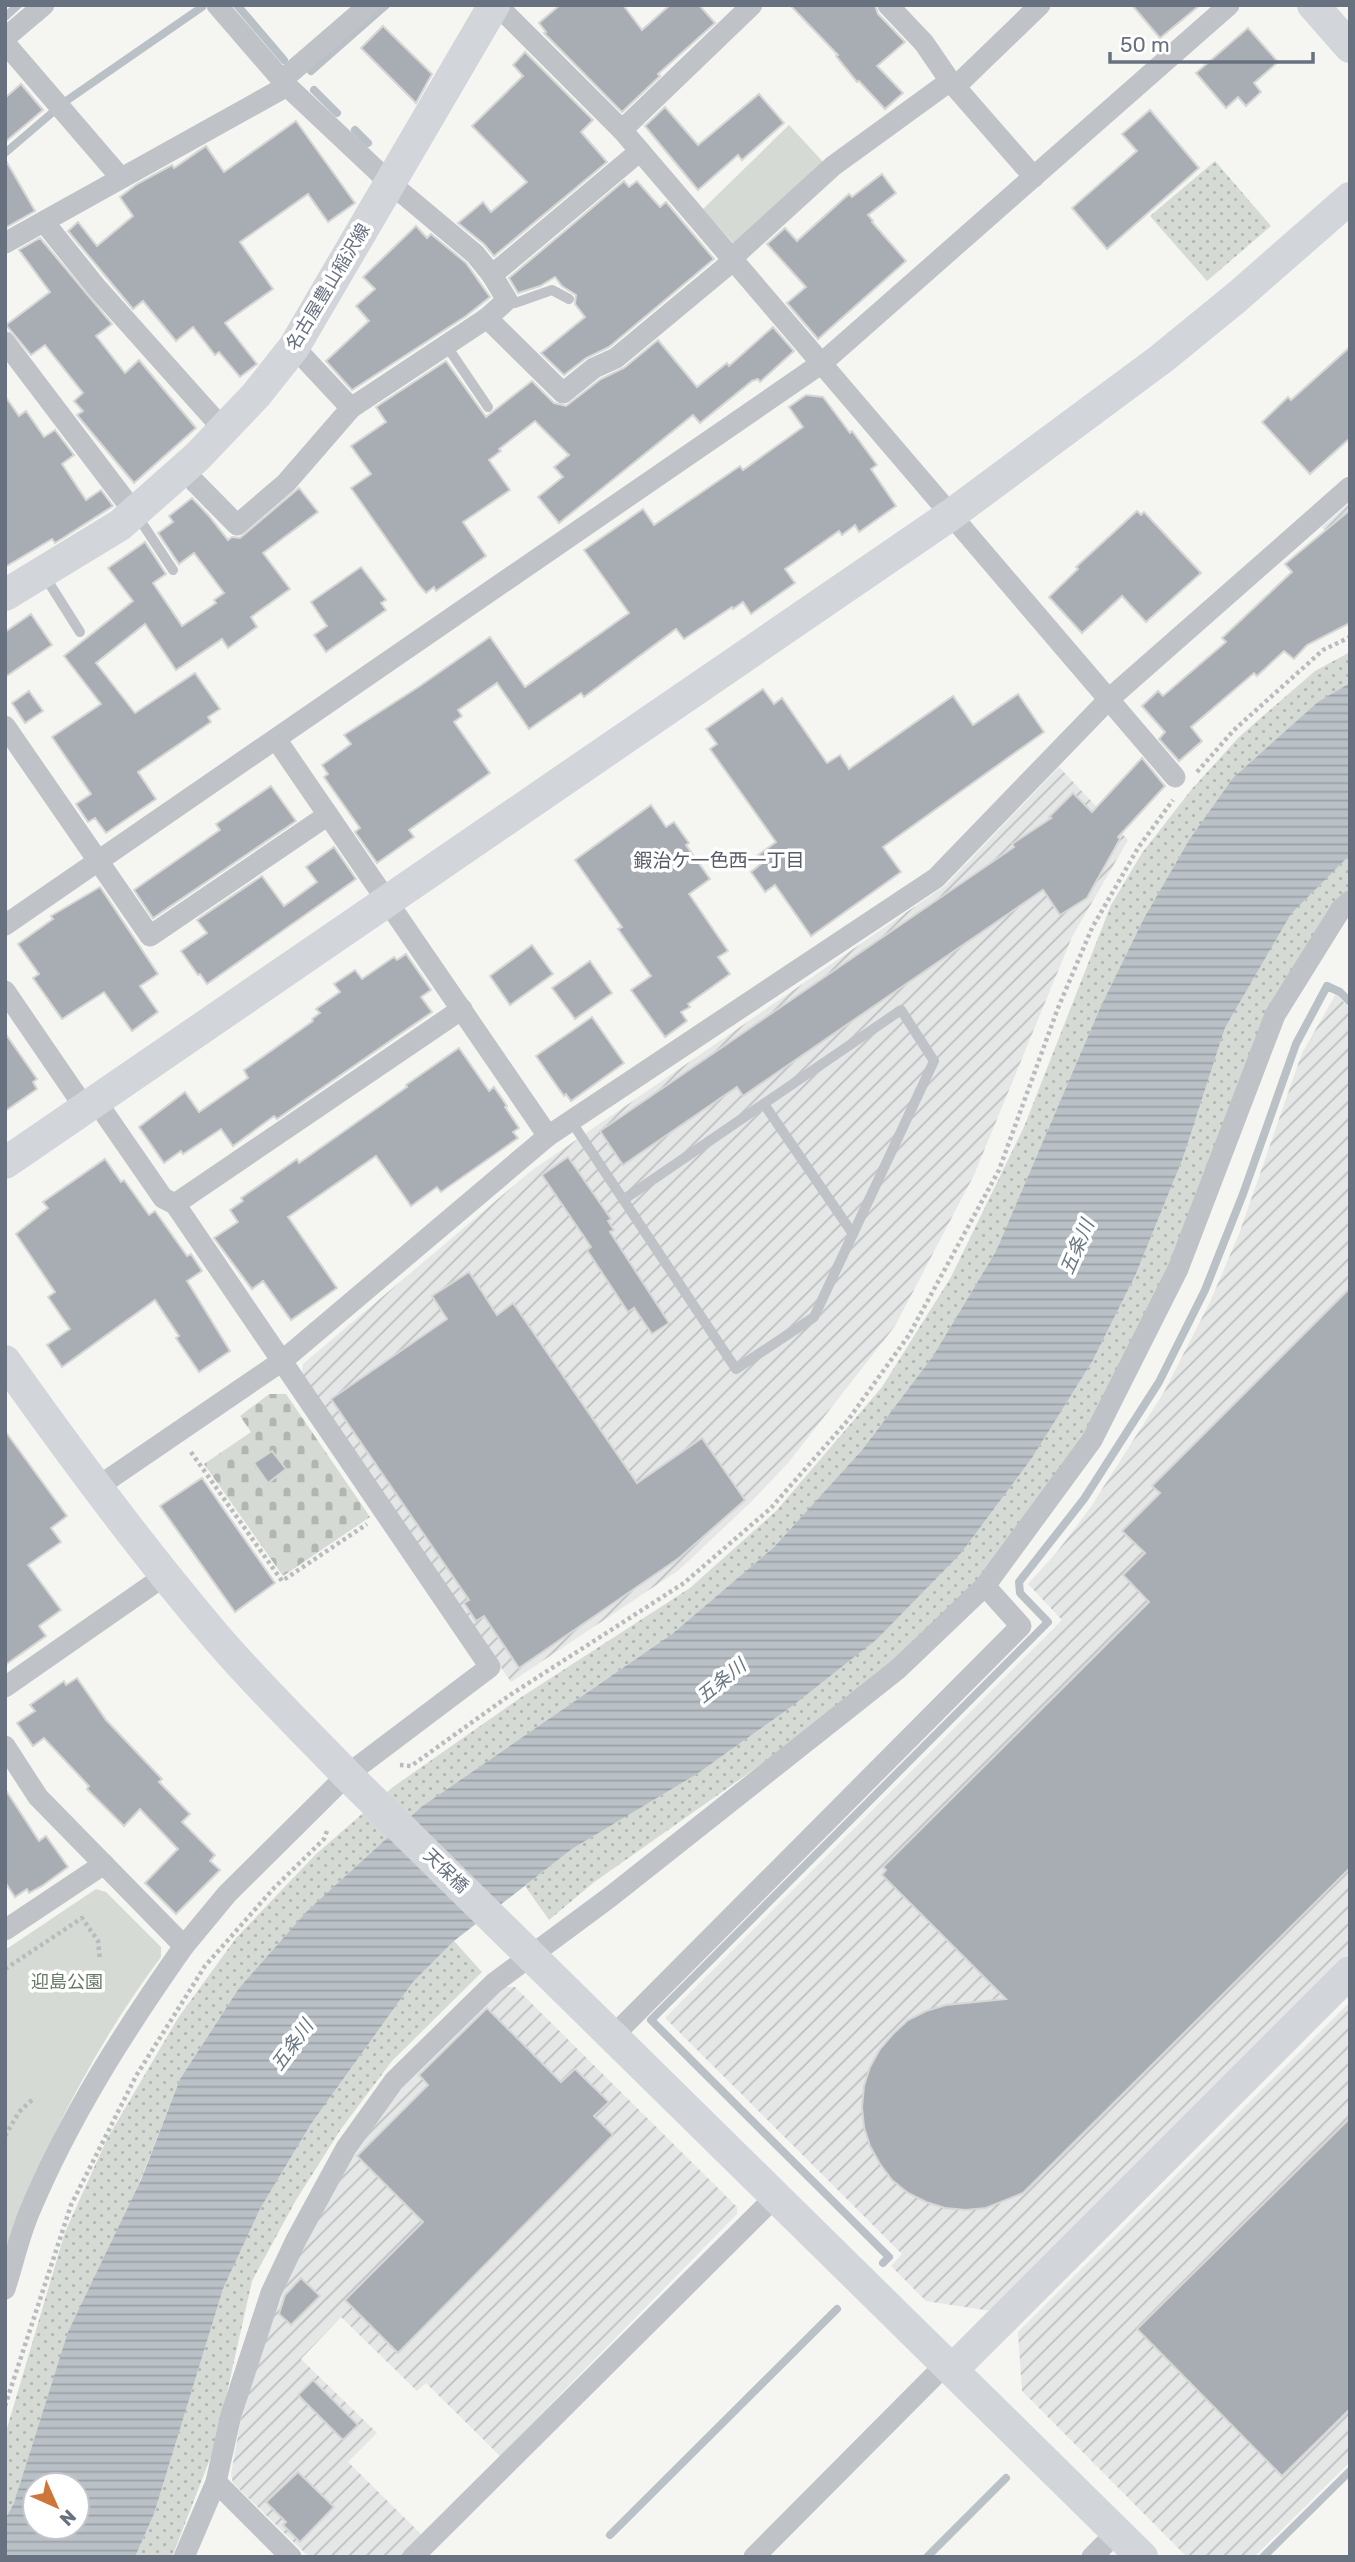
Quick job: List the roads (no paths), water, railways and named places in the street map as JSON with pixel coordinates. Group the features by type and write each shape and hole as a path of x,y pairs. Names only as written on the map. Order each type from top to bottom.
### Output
{"street":[{"path":"44,5 5,41 121,178"},
{"path":"183,470 237,525 286,483 351,408 487,317 507,300 475,254 389,182 285,83 217,5"},
{"path":"5,243 285,83 369,5"},
{"path":"495,5 622,130 1181,783"},
{"name":"名古屋豊山稲沢線","path":"5,596 120,525 183,470 256,395 294,347 495,5"},
{"path":"622,130 751,5"},
{"path":"888,5 924,43 953,84 1034,177"},
{"path":"487,317 563,393 594,368 616,358 733,259 833,166 953,84 1040,5"},
{"path":"5,925 822,363 1229,5"},
{"path":"1313,5 1350,47"},
{"path":"492,275 640,151"},
{"path":"5,1163 951,514 1161,359 1350,198"},
{"path":"44,222 97,288 223,429"},
{"path":"5,342 134,512"},
{"path":"294,347 351,408"},
{"path":"96,1489 282,1361 548,1136 936,878 1109,699 1350,487"},
{"path":"5,726 149,936 328,815"},
{"path":"276,739 548,1136"},
{"path":"184,2557 216,2482 231,2415 271,2293 296,2240 346,2148 394,2081 526,1950 610,1897 898,1669 985,1586 1092,1440 1178,1269 1275,1015 1341,909 1350,901"},
{"path":"5,991 163,1198 174,1204 490,1667 360,1788 227,1894 184,1946 130,2023 74,2118 29,2214 5,2289"},
{"path":"174,1204 462,1009"},
{"name":"天保橋","path":"5,1361 96,1489 213,1633 360,1788 1142,2557"},
{"path":"5,1687 166,1576"},
{"path":"614,2036 1021,1626 985,1586"},
{"path":"5,1746 37,1797 184,1946"},
{"path":"5,1930 104,1864"},
{"path":"754,2557 1350,1972"},
{"path":"413,2557 776,2196"},
{"path":"216,2482 292,2557"},
{"path":"1092,2557 1117,2532"}],"lane":[{"path":"507,300 515,303 552,290 569,299"},
{"path":"446,345 488,407"},
{"path":"134,512 173,570"},
{"path":"43,574 80,632"},
{"path":"571,1121 623,1200 736,1369 814,1317 934,1061 901,1010 623,1200"},
{"path":"764,1104 853,1234"}],"water":[{"name":"五条川","path":"1350,683 1350,855 1291,914 1225,1028 1183,1158 1136,1274 1092,1362 1032,1458 962,1552 877,1639 791,1707 697,1774 572,1849 454,1941 413,1982 311,2124 260,2209 223,2289 154,2514 135,2557 5,2557 5,2519 14,2503 21,2481 21,2541 91,2541 91,2471 24,2471 68,2332 141,2180 180,2079 239,1988 307,1911 421,1807 672,1634 774,1547 862,1450 933,1356 996,1251 1100,1008 1144,918 1189,840 1233,778 1319,701"}],"waterway":[{"path":"5,17 18,5"},
{"path":"237,5 284,60"},
{"path":"311,71 386,5"},
{"path":"66,101 202,7"},
{"path":"314,90 337,113"},
{"path":"5,153 53,112"},
{"path":"355,130 368,143"},
{"path":"883,2263 889,2257 651,2020 1048,1622 1020,1593 1019,1582 1084,1499 1159,1382 1205,1290 1243,1194 1296,1044 1327,986 1340,992 1350,1002"},
{"path":"610,2535 837,2309"},
{"path":"1263,2557 1350,2471"},
{"path":"927,2557 1006,2478"}],"district":[{"name":"鍜治ケ一色西一丁目","path":"719,860"}],"park label":[{"name":"迎島公園","path":"67,1982"}]}
